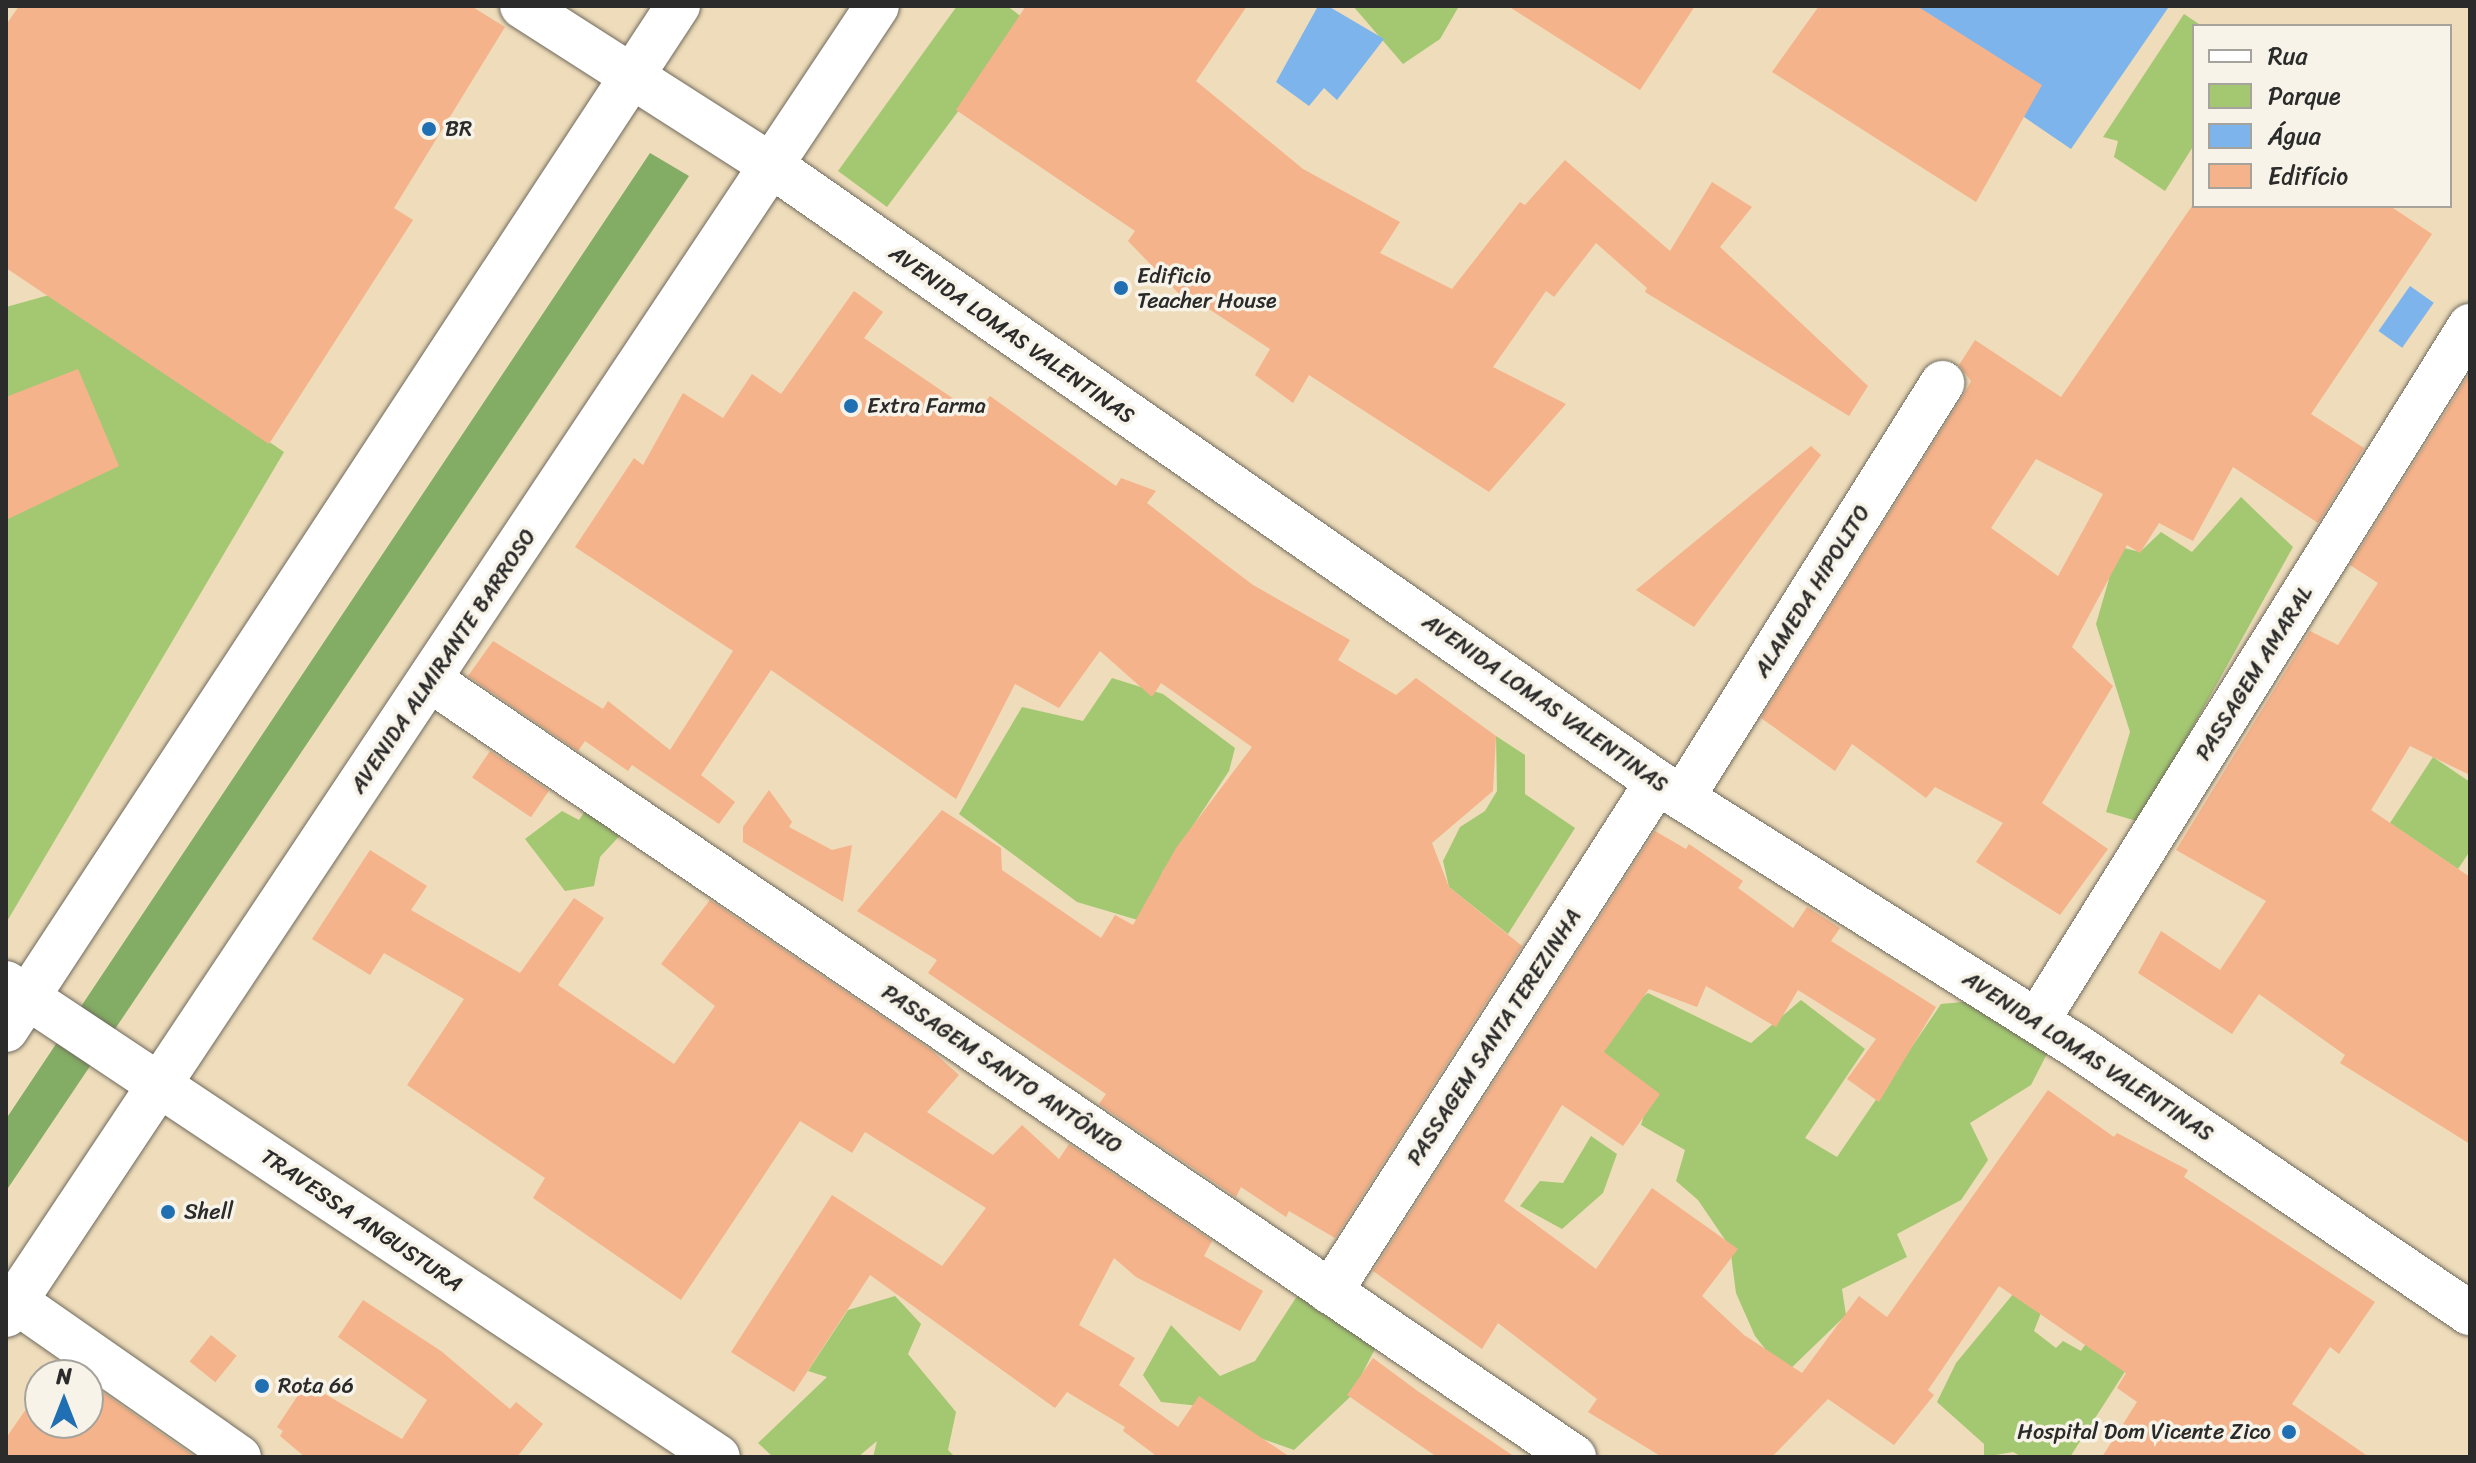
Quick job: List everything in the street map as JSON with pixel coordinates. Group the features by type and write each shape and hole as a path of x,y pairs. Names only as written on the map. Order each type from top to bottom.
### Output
{"main road":[{"name":"AVENIDA LOMAS VALENTINAS","path":"522,6 772,166 1670,790 2037,1021 2470,1313"},
{"path":"13,1003 678,6"},
{"name":"AVENIDA ALMIRANTE BARROSO","path":"10,1308 877,6"},
{"name":"PASSAGEM AMARAL","path":"2037,1021 2470,326"},
{"name":"ALAMEDA HIPOLITO","path":"1670,790 1942,383"},
{"name":"PASSAGEM SANTO ANTÔNIO","path":"430,680 1574,1457"},
{"name":"PASSAGEM SANTA TEREZINHA","path":"1330,1292 1670,790"},
{"name":"TRAVESSA ANGUSTURA","path":"13,1003 160,1085 718,1457"},
{"path":"10,1308 239,1457"}],"green space":[{"path":"957,6 1007,6 1026,20 887,207 838,171"},
{"path":"1353,6 1459,6 1440,39 1403,64"},
{"path":"2184,14 2199,24 2192,24 2192,148 2165,191 2114,157 2118,141 2103,137"},
{"path":"650,153 689,176 6,1191 6,1119"},
{"path":"53,294 284,452 6,923 6,307"},
{"path":"2241,497 2293,547 2140,822 2106,812 2130,732 2096,624 2109,579 2097,572 2112,545 2140,552 2161,532 2192,552"},
{"path":"1112,678 1163,694 1235,748 1229,771 1163,871 1141,921 1077,902 959,814 1022,707 1083,721"},
{"path":"1496,736 1525,755 1525,794 1575,828 1508,934 1449,887 1443,861 1460,827 1485,811 1497,791"},
{"path":"2433,757 2470,782 2470,851 2458,869 2390,823"},
{"path":"587,808 625,830 600,857 594,886 565,891 525,839 562,811 579,820"},
{"path":"1648,993 1751,1043 1801,1000 1865,1049 1805,1138 1837,1157 1941,1004 1974,1001 2051,1046 2031,1085 1970,1123 1988,1160 1961,1200 1897,1234 1907,1257 1842,1289 1846,1315 1785,1374 1755,1336 1736,1293 1730,1247 1698,1200 1676,1181 1685,1150 1641,1125 1652,1089 1594,1057 1618,1014"},
{"path":"1591,1136 1617,1154 1603,1193 1562,1229 1520,1206 1540,1181 1563,1183"},
{"path":"1301,1290 1377,1345 1350,1397 1294,1450 1254,1436 1200,1406 1161,1402 1143,1375 1171,1325 1220,1376 1255,1361"},
{"path":"2014,1293 2042,1310 2034,1331 2056,1348 2063,1341 2081,1351 2115,1299 2135,1356 2070,1457 2022,1457 2013,1452 1984,1457 1984,1444 1937,1402 1956,1363"},
{"path":"895,1296 921,1324 908,1354 956,1412 948,1450 955,1457 873,1457 877,1441 858,1457 773,1457 758,1443 827,1377 808,1371 848,1310"}],"water":[{"path":"1318,6 1328,6 1384,39 1337,100 1324,88 1309,106 1276,82"},
{"path":"1915,6 2168,8 2071,149 1898,31"},
{"path":"2410,286 2434,303 2402,348 2378,331"}],"building":[{"path":"19,6 471,6 505,27 394,208 413,220 269,444 6,268 6,25"},
{"path":"1026,6 1247,6 1196,81 1303,169 1400,222 1380,253 1452,289 1520,202 1525,205 1565,160 1670,251 1712,182 1752,207 1720,247 1868,386 1849,416 1645,292 1647,288 1596,243 1554,297 1546,291 1493,367 1566,404 1489,492 1309,375 1293,403 1255,375 1270,349 1186,294 1183,298 1128,241 1135,231 956,110"},
{"path":"1508,6 1695,6 1640,90"},
{"path":"1819,6 1917,6 2042,85 1976,202 1772,72"},
{"path":"2192,206 2393,208 2432,234 2311,414 2364,448 2318,523 2233,467 2193,541 2159,523 2140,553 2127,545 2072,647 2113,686 2042,803 2108,849 2060,915 1976,862 2003,823 1935,787 1926,798 1852,744 1835,771 1761,718 1963,396 1971,381 1959,365 1975,340 2061,397","holes":["2036,459 2103,494 2058,576 1991,528"]},
{"path":"854,291 883,312 864,338 976,414 990,396 1116,486 1121,478 1156,491 1147,503 1220,560 1253,585 1350,640 1338,660 1396,695 1416,678 1496,736 1493,791 1432,843 1449,887 1522,946 1335,1238 1289,1211 1286,1217 1241,1187 1236,1197 1099,1104 1106,1094 928,973 937,960 857,911 942,810 1001,848 1002,870 1101,938 1115,915 1133,925 1176,848 1252,747 1161,683 1152,697 1100,651 1059,708 1015,684 956,799 771,670 701,775 735,802 719,824 632,765 628,771 585,741 578,751 468,676 493,641 603,709 608,701 670,750 733,651 575,547 634,458 643,465 683,393 723,418 752,374 781,394"},
{"path":"78,369 119,466 6,520 6,397"},
{"path":"2470,373 2470,775 2410,746 2371,810 2470,877 2470,1144 2340,1063 2345,1055 2259,994 2232,1034 2138,973 2161,931 2220,970 2266,901 2176,850 2310,631 2338,645 2378,583 2350,565"},
{"path":"1811,446 1821,455 1694,627 1636,590"},
{"path":"490,751 549,791 531,817 472,778"},
{"path":"769,790 792,822 789,827 832,850 852,845 843,902 743,842 743,827"},
{"path":"1655,831 1686,849 1689,844 1743,881 1738,888 1793,928 1807,907 1840,928 1831,941 1936,1007 1879,1102 1847,1079 1876,1039 1798,990 1776,1027 1706,986 1697,1007 1649,989 1604,1052 1660,1094 1623,1146 1562,1105 1504,1201 1596,1269 1652,1188 1738,1249 1702,1296 1744,1335 1802,1373 1859,1296 1887,1317 2048,1090 2114,1137 2117,1133 2188,1170 2184,1177 2375,1302 2339,1354 2330,1347 2292,1404 2369,1457 2102,1457 2137,1402 2117,1388 2126,1373 1999,1286 1928,1390 1934,1395 1894,1445 1828,1399 1772,1457 1662,1457 1588,1412 1597,1399 1498,1323 1482,1349 1373,1271"},
{"path":"370,850 427,886 411,910 520,973 574,898 604,918 558,985 674,1064 715,1006 661,964 710,900 931,1050 959,1075 927,1112 993,1155 1022,1125 1059,1159 1069,1144 1212,1241 1204,1256 1263,1291 1240,1331 1136,1277 1114,1258 1079,1325 1135,1358 1119,1385 1178,1427 1199,1396 1290,1457 1158,1457 1123,1431 1125,1427 1067,1392 1055,1408 870,1275 794,1392 731,1352 832,1195 942,1266 986,1208 865,1132 852,1153 800,1121 681,1300 533,1198 545,1178 407,1085 464,999 384,953 370,975 312,939"},
{"path":"363,1300 441,1351 510,1409 516,1402 543,1424 517,1457 305,1457 280,1436 283,1431 277,1427 306,1383 402,1439 427,1400 338,1337"},
{"path":"211,1335 237,1356 215,1382 190,1361"},
{"path":"1373,1358 1515,1457 1437,1457 1347,1395"},
{"path":"104,1393 195,1457 6,1457 6,1438 24,1412 24,1439 104,1439"}],"place":[{"name":"BR","path":"429,129"},
{"name":"Edificio Teacher House","path":"1121,288"},
{"name":"Extra Farma","path":"851,406"},
{"name":"Shell","path":"168,1212"},
{"name":"Rota 66","path":"262,1386"},
{"name":"Hospital Dom Vicente Zico","path":"2289,1432"}]}
